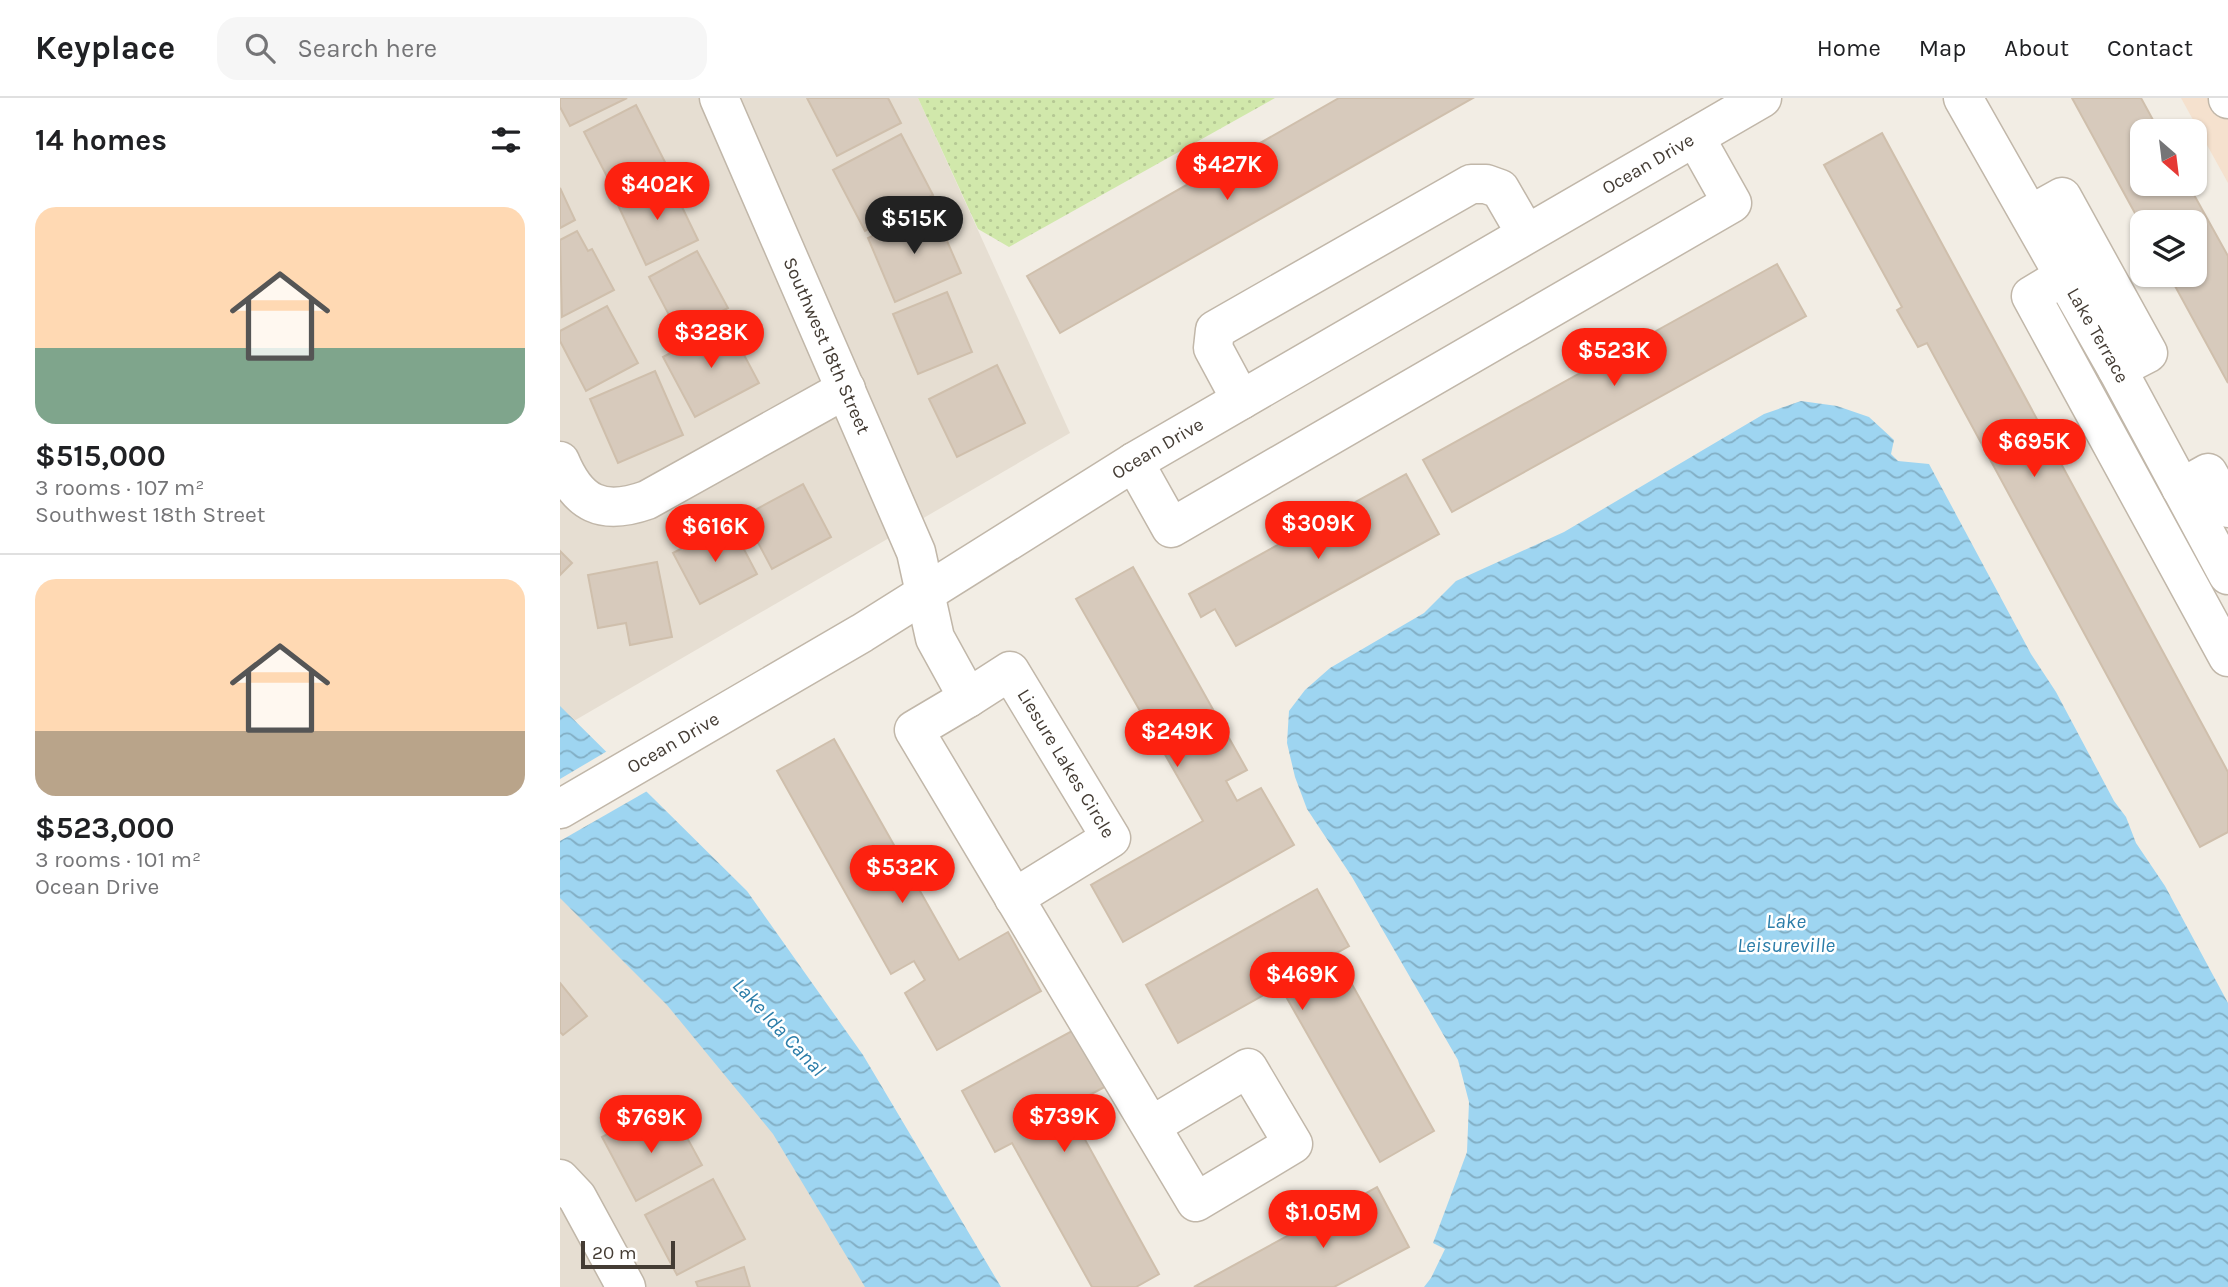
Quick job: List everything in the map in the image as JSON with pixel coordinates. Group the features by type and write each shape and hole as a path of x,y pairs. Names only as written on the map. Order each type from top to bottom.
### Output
{"street":[{"name":"Southwest 18th Street","path":"719,98 916,552 925,594"},
{"name":"Lake Terrace","path":"1963,98 2117,369 2227,573"},
{"name":"Ocean Drive","path":"560,809 925,594 1134,462 1695,136 1740,103"},
{"path":"1134,462 1171,528 1720,210 1732,203 1695,136"},
{"path":"1241,400 1213,348 1214,331 1226,324 1471,184 1486,184 1500,189 1527,234"},
{"path":"2030,215 2062,197 2148,353 2117,369"},
{"path":"2064,276 2031,296 2228,657"},
{"path":"560,461 567,478 582,496 603,506 625,508 647,500 846,389"},
{"path":"2181,488 2208,473 2228,508"},
{"path":"2192,592 2227,573"},
{"path":"925,594 935,638 968,698"},
{"name":"Liesure Lakes Circle","path":"1014,898 1111,838 1010,671 914,730 1014,898 1150,1126"},
{"path":"560,1179 576,1197 626,1287"}],"shaded area":[{"path":"560,98 918,98 1070,433 560,729"},
{"path":"2181,98 2228,98 2228,183 2207,145 2207,119 2193,119"},
{"path":"560,807 948,1287 560,1287"}],"green space":[{"path":"918,98 1275,98 1009,247 978,229"}],"water":[{"name":"Lake Leisureville","path":"1801,401 1837,406 1869,417 1894,440 1891,454 1898,461 1929,464 2031,654 2056,692 2114,801 2126,817 2136,843 2165,886 2228,1003 2228,1287 1424,1287 1445,1249 1433,1243 1467,1152 1469,1102 1458,1060 1352,877 1307,809 1295,777 1287,743 1289,711 1305,690 1330,668 1424,613 1456,581 1564,532 1764,414"},
{"name":"Lake Ida Canal","path":"560,706 747,891 863,1055 1001,1287 865,1287 773,1134 667,1005 560,898"}],"pier":[{"path":"609,750 649,790 560,841 560,779"}],"building":[{"path":"560,98 627,98 570,126 560,107"},
{"path":"807,98 888,98 901,123 837,156"},
{"path":"1339,98 1473,98 1060,333 1027,276"},
{"path":"2072,98 2141,98 2152,119 2130,119 2130,196 2195,196 2202,210 2133,210"},
{"path":"636,105 667,166 615,192 584,132"},
{"path":"1882,133 2228,772 2228,832 2200,847 1927,343 1918,347 1897,310 1902,307 1824,165"},
{"path":"901,134 933,195 865,231 833,170"},
{"path":"668,178 698,240 646,265 617,203"},
{"path":"560,188 575,220 560,228"},
{"path":"933,209 961,273 895,302 868,238"},
{"path":"2207,218 2228,256 2228,383 2176,287 2207,287"},
{"path":"577,231 588,251 592,249 614,290 562,317 560,240"},
{"path":"697,251 728,308 679,334 649,277"},
{"path":"1777,264 1806,316 1452,512 1423,460"},
{"path":"947,292 972,352 918,374 893,314"},
{"path":"607,306 638,363 586,391 560,341 560,331"},
{"path":"727,323 759,383 695,417 663,357"},
{"path":"997,365 1025,423 957,457 929,399"},
{"path":"655,371 683,435 618,463 590,399"},
{"path":"1406,474 1439,534 1236,646 1215,609 1201,617 1189,594"},
{"path":"803,484 831,537 772,569 744,516"},
{"path":"730,523 757,574 700,604 673,553"},
{"path":"560,551 572,563 560,575"},
{"path":"657,562 672,637 630,645 626,623 598,628 588,575"},
{"path":"1133,567 1247,770 1226,781 1237,801 1261,788 1294,845 1123,942 1091,885 1203,821 1076,599"},
{"path":"834,739 959,960 1008,932 1041,991 937,1050 905,993 925,980 914,961 891,974 777,771"},
{"path":"1317,889 1349,946 1335,954 1434,1131 1380,1162 1280,986 1178,1043 1146,985"},
{"path":"560,983 587,1016 563,1035 560,1032"},
{"path":"1081,1026 1112,1083 1067,1107 1159,1274 1136,1287 1092,1287 1012,1143 995,1152 962,1091"},
{"path":"647,1114 658,1134 679,1123 702,1165 636,1201 602,1137"},
{"path":"713,1179 745,1239 677,1275 645,1215"},
{"path":"1377,1187 1409,1247 1334,1287 1194,1287"},
{"path":"744,1267 750,1287 698,1287 696,1282"}]}
